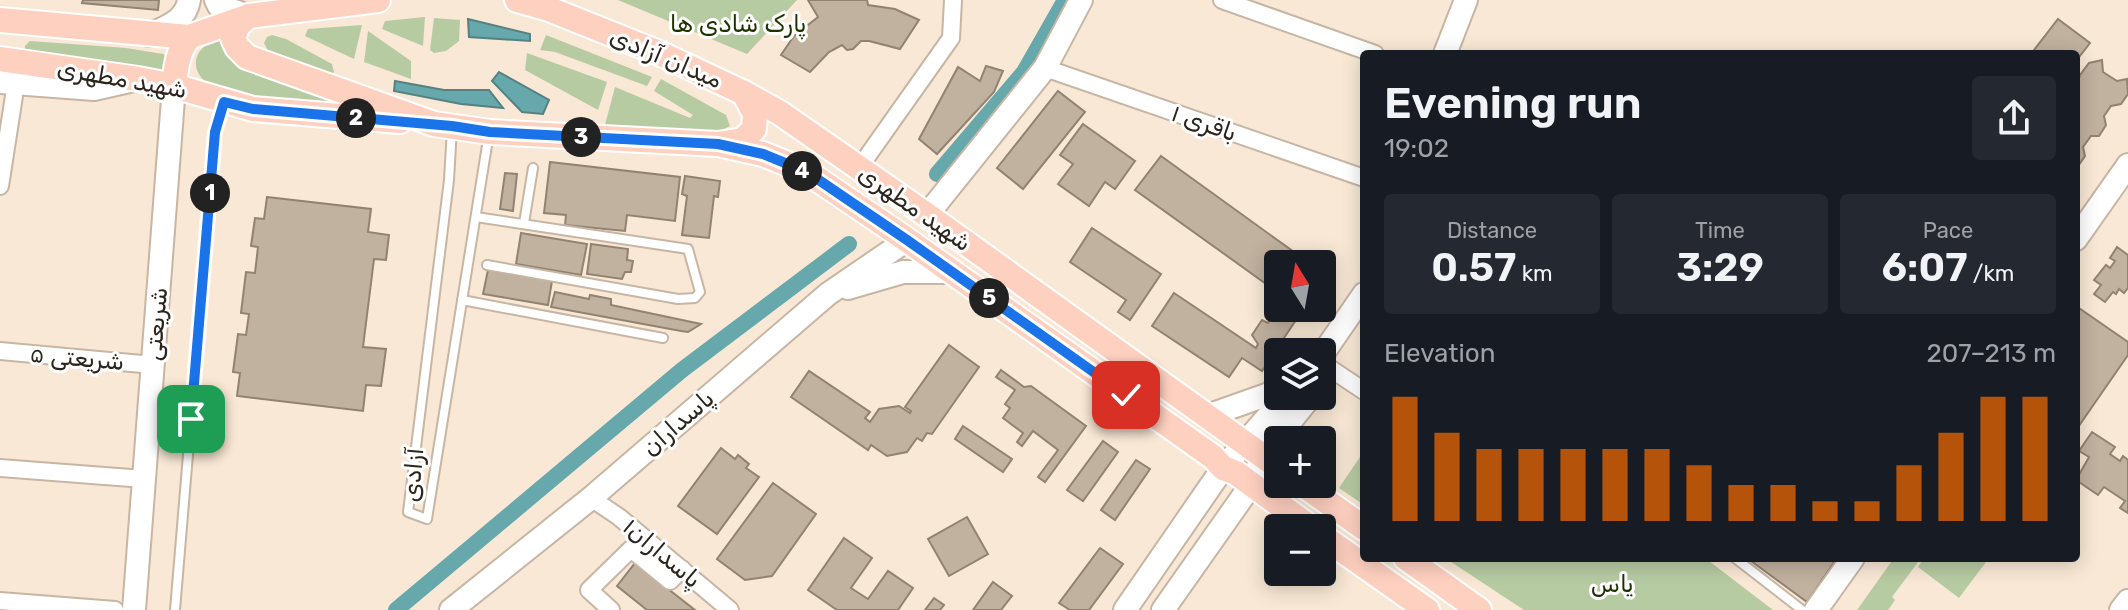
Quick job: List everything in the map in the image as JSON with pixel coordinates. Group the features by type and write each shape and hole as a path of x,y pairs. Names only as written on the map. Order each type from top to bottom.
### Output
{"main road":[{"path":"249,16 378,0"},
{"name":"میدان آزادی","path":"249,16 238,25 233,38 247,57 443,125 490,132 718,144 743,140 754,129 755,114 744,93 545,5 517,0"},
{"name":"شهید مطهری","path":"11,21 189,37 249,16"},
{"path":"9,60 11,21"},
{"path":"174,86 181,47 189,37"},
{"name":"شهید مطهری","path":"9,60 174,86 253,109 443,125"},
{"name":"شهید مطهری","path":"744,93 780,113 927,215 1261,455"},
{"name":"شهید مطهری","path":"718,144 763,154 807,172 953,272 1213,457 1223,468 1236,473 1291,514"},
{"path":"907,240 927,215"},
{"path":"1322,498 1360,525"},
{"path":"1336,546 1427,610"},
{"path":"1412,562 1479,610"}],"street":[{"path":"149,35 179,19 188,8 189,0"},
{"path":"216,0 219,6 249,16"},
{"path":"859,168 951,38 953,0"},
{"path":"927,215 1045,68 1081,0"},
{"path":"1222,0 1364,50"},
{"path":"1446,50 1461,1"},
{"name":"باقری ۱","path":"1045,68 1360,177"},
{"path":"0,186 5,91 94,89 138,79"},
{"name":"شریعتی","path":"134,610 174,86"},
{"path":"2080,233 2128,165"},
{"name":"پاسداران","path":"451,610 591,498 828,294 907,240"},
{"path":"828,294 903,272 953,272"},
{"path":"1335,338 1360,300"},
{"name":"شریعتی ۵","path":"0,351 153,365"},
{"path":"1336,367 1360,388"},
{"path":"1207,416 1264,396"},
{"path":"1163,610 1251,485 1280,410"},
{"path":"1125,610 1223,468 1261,455 1299,410"},
{"path":"0,468 144,479"},
{"name":"پاسداران۱","path":"591,498 619,517 730,610"},
{"path":"611,610 589,590 631,549 670,581 682,569"},
{"path":"1816,610 1850,562"},
{"path":"0,601 115,610"},
{"path":"2121,610 2128,601"}],"lane":[{"path":"175,610 215,132 224,102"},
{"name":"آزادی","path":"443,125 449,151 449,180 408,512 427,519 490,132"},
{"path":"524,223 533,168"},
{"path":"476,217 688,249 700,292 695,298 678,299 487,265"},
{"path":"462,300 663,338"},
{"path":"1740,562 1802,610"}],"green space":[{"name":"پارک شادی ها","path":"618,0 797,0 747,54"},
{"path":"425,17 423,46 382,29 385,21"},
{"path":"434,18 460,20 459,41 446,51 434,53 430,50"},
{"path":"362,25 354,59 305,36 308,29"},
{"path":"368,31 411,61 411,79 364,62"},
{"path":"272,35 286,39 332,64 334,72 331,76 269,53 264,43"},
{"path":"546,35 652,77 647,86 555,52 540,50"},
{"path":"222,40 247,68 262,77 374,109 284,101 209,84 197,70 197,56 206,45"},
{"path":"30,41 126,48 163,54 168,58 165,70 158,70 31,57 25,52 25,46"},
{"path":"527,53 607,82 598,110 525,70"},
{"path":"661,79 726,115 730,126 718,132 605,125 615,87 690,118 693,115 654,91"},
{"path":"1360,457 1360,502 1339,488"},
{"name":"یاس","path":"1451,562 1710,562 1773,610 1524,610"},
{"path":"1891,562 1918,562 1892,597 1895,600 1888,610 1857,610"},
{"path":"1921,562 1986,562 1959,598 1918,567"}],"water":[{"path":"468,19 530,34 530,41 469,37"},
{"path":"499,72 549,100 543,114 522,112 492,81"},
{"path":"395,81 444,90 489,90 503,108 461,104 394,91"}],"building":[{"path":"83,0 159,0 158,10 82,3"},
{"path":"808,0 867,0 868,5 895,9 919,20 900,49 869,41 861,41 853,49 847,50 842,45 829,52 810,72 781,55 794,36 818,17"},
{"path":"2058,19 2090,43 2080,56 2080,50 2034,50"},
{"path":"2102,60 2103,72 2117,81 2127,79 2128,94 2121,104 2111,106 2104,116 2106,125 2099,136 2091,136 2083,147 2085,156 2080,163 2080,75 2089,63"},
{"path":"986,66 1003,71 994,92 937,154 919,139 958,67 980,81"},
{"path":"1058,91 1085,112 1023,189 997,168"},
{"path":"1083,124 1135,161 1115,189 1105,182 1089,206 1058,184 1073,164 1060,155"},
{"path":"1161,156 1291,250 1264,250 1264,282 1135,190"},
{"path":"550,162 680,177 675,221 627,215 625,231 565,225 566,215 544,213"},
{"path":"505,173 517,174 513,211 500,209"},
{"path":"685,176 720,181 718,197 714,196 709,238 682,235 687,196 682,194"},
{"path":"267,197 371,209 368,232 389,235 386,260 374,259 363,347 386,349 381,386 366,385 363,411 237,396 240,373 233,372 238,334 246,335 249,314 241,313 246,272 255,273 258,247 251,246 255,218 264,219"},
{"path":"1092,228 1161,274 1130,320 1118,312 1126,300 1070,262"},
{"path":"521,233 587,244 581,275 516,264"},
{"path":"591,244 628,249 627,260 633,261 631,272 625,272 622,279 587,274"},
{"path":"2117,247 2128,255 2128,288 2124,293 2119,289 2116,294 2113,292 2105,302 2094,294 2101,285 2094,280 2106,265 2110,268 2115,261 2110,258"},
{"path":"488,270 552,281 548,305 483,294"},
{"path":"555,292 589,299 590,295 611,299 611,305 701,324 688,332 551,307"},
{"path":"1174,293 1256,348 1258,344 1252,335 1262,320 1268,323 1295,322 1284,338 1264,338 1262,371 1242,358 1229,377 1152,326"},
{"path":"2080,309 2128,342 2128,355 2080,424"},
{"path":"949,345 979,367 932,434 927,433 922,441 917,438 907,452 887,456 871,445 868,450 791,397 809,371 870,412 865,418 870,422 879,409 899,406 910,413 905,407"},
{"path":"1001,370 1024,387 1031,386 1086,426 1045,482 1038,477 1058,450 1033,431 1022,446 1017,442 1023,433 1003,418 1010,408 1005,404 1015,390 996,377"},
{"path":"963,426 1012,459 1003,472 955,439"},
{"path":"2092,432 2115,447 2110,454 2120,461 2123,456 2128,460 2128,513 2120,508 2125,501 2104,487 2098,495 2080,483 2080,473 2089,457 2080,450"},
{"path":"1103,441 1118,452 1083,501 1067,490"},
{"path":"721,448 735,459 738,455 749,464 746,468 759,477 717,534 678,506"},
{"path":"1136,460 1150,469 1115,520 1101,510"},
{"path":"773,483 816,514 772,576 745,580 717,559"},
{"path":"967,517 988,554 949,576 928,539"},
{"path":"844,538 872,558 851,588 868,599 888,571 913,588 898,610 837,610 808,590"},
{"path":"1100,548 1123,564 1089,610 1070,610 1059,603"},
{"path":"1752,562 1834,562 1807,602"},
{"path":"635,563 695,610 647,610 617,586"},
{"path":"993,582 1012,596 1001,610 973,610"},
{"path":"934,598 944,605 940,610 925,610"}],"waterway":[{"path":"937,174 1024,72 1065,0"},
{"path":"396,610 682,370 849,244"}],"route":[{"path":"191,419 215,132 224,102 253,109 490,132 718,144 763,154 807,172 1126,395"}]}
